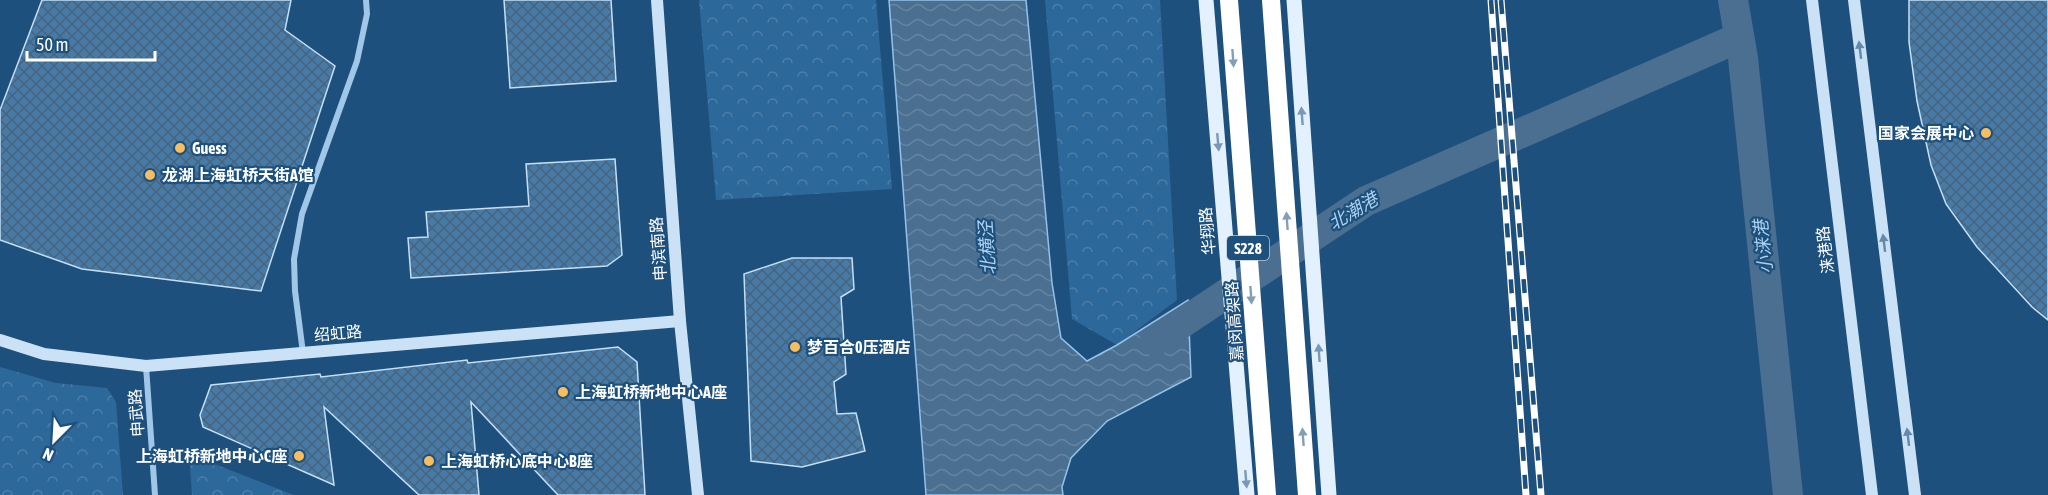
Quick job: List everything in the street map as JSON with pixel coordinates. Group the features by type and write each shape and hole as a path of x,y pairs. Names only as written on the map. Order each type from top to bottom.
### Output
{"highway":[{"name":"嘉闵高架路","path":"1229,0 1267,495"},
{"name":"S228","path":"1271,0 1307,495"}],"main road":[{"name":"华翔路","path":"1206,0 1247,495"},
{"path":"1294,0 1329,495"}],"street":[{"path":"303,352 294,259 300,225 357,61 367,14 366,0"},
{"name":"申滨南路","path":"657,0 680,321 698,495"},
{"name":"涞港路","path":"1812,0 1872,495"},
{"path":"1854,0 1915,495"},
{"name":"绍虹路","path":"0,340 44,354 146,366 680,321"},
{"name":"申武路","path":"146,366 155,495"}],"green space":[{"path":"699,0 876,0 892,189 716,200"},
{"path":"1045,0 1160,0 1177,300 1117,345 1072,319"},
{"path":"0,367 56,383 107,388 116,402 123,495 0,495"},
{"path":"189,454 294,495 192,495"}],"water":[{"name":"北横泾","path":"889,0 1026,0 1052,283 1061,338 1087,361 1117,345 1188,300 1191,377 1107,421 1071,458 1062,487 1063,495 926,495"}],"building":[{"name":"龙湖上海虹桥天街A馆","path":"42,0 291,0 285,30 335,66 261,291 82,269 0,240 0,110"},
{"path":"504,0 611,0 616,81 510,88"},
{"name":"国家会展中心","path":"1909,0 2048,0 2048,320 2032,307 1977,247 1946,204 1931,165 1917,101 1909,42"},
{"path":"615,159 622,255 607,266 411,278 408,238 428,237 426,212 529,206 526,164"},
{"name":"梦百合0压酒店","path":"792,258 852,258 854,289 841,297 846,374 834,382 837,414 856,413 865,451 802,467 751,461 744,274"},
{"path":"618,347 637,362 645,495 558,495 471,402 479,495 419,495 324,407 334,485 203,427 200,415 211,385 320,374 321,377 467,360 468,363"}],"waterway":[{"name":"小涞港","path":"1733,0 1743,58 1788,495"},
{"name":"北潮港","path":"1155,341 1366,201 1738,38"}],"railway":[{"path":"1491,0 1526,495"},
{"path":"1501,0 1541,495"}],"place":[{"name":"国家会展中心","path":"1986,133"},
{"name":"Guess","path":"180,148"},
{"name":"龙湖上海虹桥天街A馆","path":"150,175"},
{"name":"梦百合0压酒店","path":"795,347"},
{"name":"上海虹桥新地中心A座","path":"563,392"},
{"name":"上海虹桥新地中心C座","path":"299,456"},
{"name":"上海虹桥心底中心B座","path":"429,461"}]}
